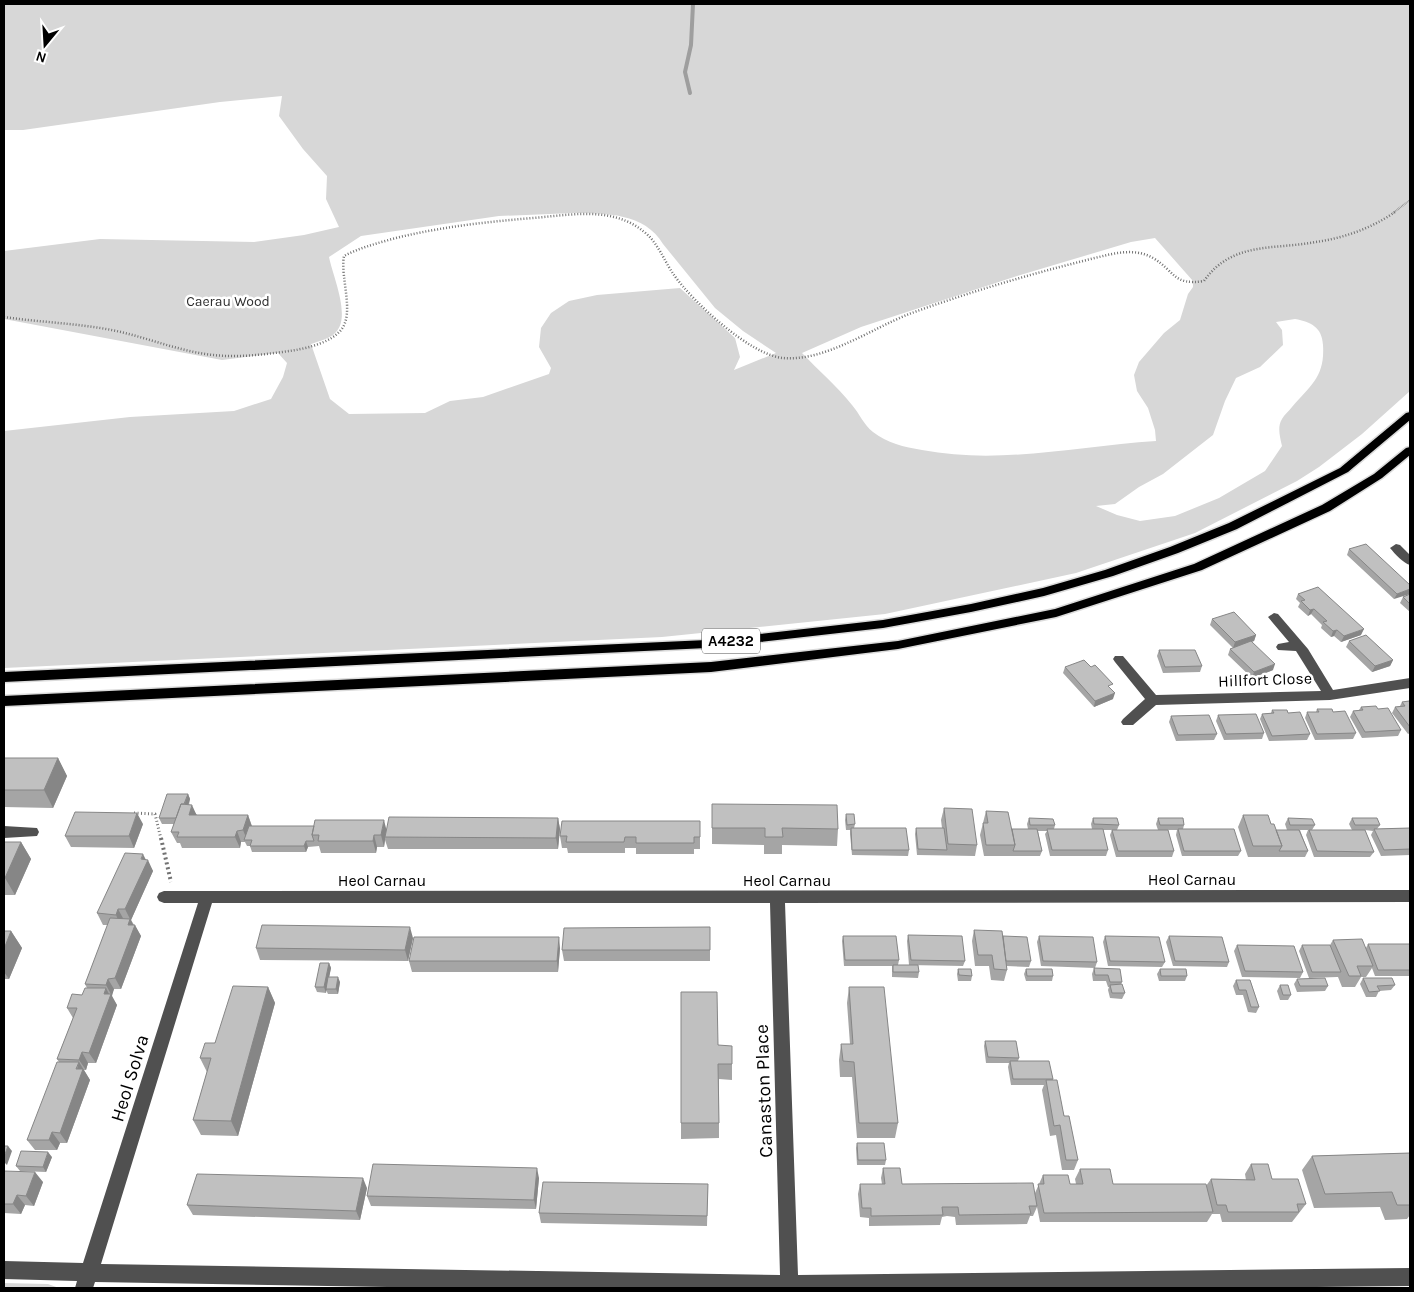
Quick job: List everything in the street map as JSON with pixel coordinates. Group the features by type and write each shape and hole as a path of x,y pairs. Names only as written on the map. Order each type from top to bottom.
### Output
{"main road":[{"name":"A4232","path":"4,677 706,644 883,624 1044,592 1109,573 1174,550 1225,529 1344,470 1410,415"},
{"name":"A4232","path":"4,701 711,667 907,643 1056,613 1198,567 1326,508 1378,476 1410,450"}],"street":[{"path":"1396,548 1410,561"},
{"path":"1274,617 1298,646 1330,695"},
{"path":"1282,647 1298,646"},
{"path":"1118,659 1153,700 1128,722"},
{"name":"Hillfort Close","path":"1153,700 1330,695 1410,683"},
{"path":"4,832 32,832"},
{"name":"Heol Carnau","path":"164,897 1410,896"},
{"name":"Heol Solva","path":"84,1288 207,897"},
{"name":"Canaston Place","path":"777,897 789,1284"},
{"path":"4,1270 224,1276 789,1284 1410,1277"}],"path":[{"path":"4,317 104,329 214,355 240,356 294,350 321,344 339,332 345,324 346,312 341,265 344,256 355,250 457,225 601,215 635,225 647,234 676,276 697,299 742,339 763,352 780,358 798,358 820,352 886,323 1003,284 1118,253 1143,253 1157,260 1174,278 1184,283 1197,283 1204,280 1217,263 1234,254 1328,240 1378,223 1399,210 1410,200"},
{"path":"128,813 155,814 171,883 164,897"}],"green space":[{"name":"Caerau Wood","path":"4,4 1410,4 1410,391 1362,434 1319,467 1297,481 1195,533 1076,573 885,614 662,637 4,668 4,431 130,417 234,411 271,399 283,377 287,363 278,353 222,360 4,319 4,251 100,239 254,242 304,235 339,227 326,199 327,176 303,149 279,116 282,96 220,102 23,130 4,130","holes":["598,213 623,217 646,226 655,234 715,308 743,331 776,353 734,370 740,357 735,338 680,288 597,295 569,301 551,313 541,328 539,347 551,368 549,374 483,397 450,401 425,413 349,414 330,399 311,344 324,340 336,332 342,316 340,296 329,257 361,236 499,216","1155,238 1193,281 1193,287 1188,294 1180,320 1164,333 1139,362 1134,375 1137,391 1148,408 1155,430 1156,441 1039,453 981,456 951,454 902,446 878,436 870,429 855,408 802,353 861,327 1017,276 1131,242","1295,319 1315,326 1322,339 1323,356 1322,365 1315,380 1280,422 1279,429 1282,446 1265,471 1219,498 1175,516 1140,521 1117,515 1096,506 1115,504 1139,487 1163,474 1213,435 1225,401 1236,378 1260,367 1283,345 1282,330 1276,322"]},
{"path":"4,1283 48,1284 59,1288 4,1288"}],"building":[{"path":"1366,544 1410,585 1410,589 1397,594 1349,549"},
{"path":"1318,587 1364,629 1344,636 1337,630 1333,631 1323,622 1327,621 1314,609 1310,610 1301,601 1305,600 1298,594"},
{"path":"1410,594 1410,604 1403,597"},
{"path":"1234,612 1256,635 1235,642 1212,619"},
{"path":"1366,635 1393,660 1375,666 1349,641"},
{"path":"1251,641 1275,664 1254,672 1230,649"},
{"path":"1159,650 1195,650 1202,666 1165,667"},
{"path":"1084,660 1091,667 1095,665 1113,684 1108,686 1115,693 1095,701 1065,667"},
{"path":"1410,701 1410,727 1395,707 1405,706 1402,702"},
{"path":"1376,706 1378,709 1388,708 1401,730 1365,732 1353,711 1363,710 1361,707"},
{"path":"1317,709 1332,709 1333,712 1345,711 1356,733 1317,734 1307,712 1319,712"},
{"path":"1272,710 1287,710 1288,713 1300,712 1310,734 1272,736 1262,714 1274,713"},
{"path":"1256,714 1264,733 1226,734 1218,715"},
{"path":"1209,715 1217,734 1178,735 1171,716"},
{"path":"4,758 58,758 44,790 4,790"},
{"path":"167,794 188,794 184,804 181,804 176,818 159,818"},
{"path":"181,804 192,805 189,815 248,815 243,830 237,831 235,837 177,837 179,832 171,832"},
{"path":"712,804 837,805 838,829 782,828 783,837 765,837 765,828 712,828"},
{"path":"944,808 972,809 977,845 948,844"},
{"path":"986,811 1008,812 1015,845 986,845 983,823 988,823"},
{"path":"75,812 137,813 129,836 65,836"},
{"path":"846,814 854,814 855,824 847,825"},
{"path":"1243,815 1268,815 1271,824 1274,824 1282,846 1253,846"},
{"path":"389,817 558,818 556,838 385,837"},
{"path":"1029,818 1053,819 1055,825 1030,825"},
{"path":"1093,818 1117,818 1119,825 1094,824"},
{"path":"1158,818 1183,818 1184,825 1160,825"},
{"path":"1288,818 1312,819 1315,825 1290,825"},
{"path":"1352,818 1377,818 1380,825 1355,825"},
{"path":"315,820 384,820 381,835 374,835 373,841 318,841 319,835 312,835"},
{"path":"562,821 700,821 700,837 694,837 694,843 636,843 636,837 625,837 624,842 566,842 567,836 560,836"},
{"path":"249,826 314,826 312,835 314,841 306,841 304,846 250,846 252,840 244,840"},
{"path":"851,828 906,828 909,850 852,850"},
{"path":"916,828 944,828 947,850 918,849"},
{"path":"1410,828 1410,849 1384,850 1374,829"},
{"path":"1012,829 1037,829 1042,851 1013,851 1015,845"},
{"path":"1047,829 1103,829 1108,850 1052,850"},
{"path":"1178,829 1234,829 1241,851 1184,851"},
{"path":"1112,830 1168,830 1174,851 1118,851"},
{"path":"1276,830 1299,830 1308,851 1279,851 1282,846"},
{"path":"1309,830 1365,830 1374,852 1317,851"},
{"path":"4,842 21,842 5,878 4,878"},
{"path":"125,853 143,854 141,859 148,860 125,909 118,909 116,915 97,913"},
{"path":"110,918 130,919 128,925 135,925 115,978 108,979 106,985 85,984"},
{"path":"262,925 410,927 405,950 256,948"},
{"path":"710,927 710,950 562,950 564,928"},
{"path":"974,930 1002,931 1007,970 994,969 992,955 978,955"},
{"path":"4,931 11,931 4,949"},
{"path":"908,935 962,936 965,961 911,960"},
{"path":"843,936 896,936 899,960 845,960"},
{"path":"1003,936 1027,937 1031,961 1006,961"},
{"path":"1039,936 1093,937 1097,962 1043,961"},
{"path":"1105,936 1159,937 1165,962 1110,961"},
{"path":"1169,936 1222,937 1229,962 1175,961"},
{"path":"414,937 559,937 557,961 409,961"},
{"path":"1362,939 1373,966 1357,966 1361,976 1349,976 1333,940"},
{"path":"1368,944 1410,944 1410,970 1378,970"},
{"path":"1237,945 1294,946 1303,972 1245,971"},
{"path":"1302,945 1330,945 1341,972 1312,972"},
{"path":"320,963 329,963 324,987 315,987"},
{"path":"893,965 918,965 919,972 893,972"},
{"path":"1094,968 1120,969 1122,982 1110,982 1108,975 1095,975"},
{"path":"958,969 971,969 972,976 959,975"},
{"path":"1026,969 1052,969 1053,976 1027,976"},
{"path":"1160,969 1186,969 1187,976 1161,976"},
{"path":"328,977 338,977 336,989 326,989"},
{"path":"1325,978 1328,986 1300,986 1297,979"},
{"path":"1363,978 1392,978 1395,985 1377,986 1380,991 1369,992"},
{"path":"1236,980 1250,980 1259,1007 1251,1007 1246,990 1239,990"},
{"path":"1122,984 1125,993 1112,993 1110,985"},
{"path":"1280,985 1288,985 1291,995 1283,995"},
{"path":"233,986 268,987 231,1121 193,1120 211,1058 200,1058 205,1043 215,1043"},
{"path":"849,987 884,987 898,1123 859,1123 854,1062 843,1061 841,1044 853,1044"},
{"path":"85,988 106,988 104,994 111,994 89,1053 82,1052 79,1060 57,1059 77,1008 67,1008 72,994 82,995"},
{"path":"681,992 717,992 718,1045 732,1046 732,1064 718,1064 719,1123 681,1123"},
{"path":"985,1041 1016,1041 1019,1058 988,1057"},
{"path":"1010,1061 1049,1061 1053,1079 1013,1079"},
{"path":"57,1062 79,1062 76,1069 83,1069 60,1133 52,1132 49,1140 27,1140"},
{"path":"1046,1080 1057,1080 1064,1116 1069,1116 1078,1160 1066,1160 1060,1125 1054,1126"},
{"path":"857,1143 884,1143 886,1160 858,1160"},
{"path":"4,1146 8,1146 4,1157"},
{"path":"21,1151 48,1152 43,1167 16,1166"},
{"path":"1410,1153 1410,1205 1397,1205 1392,1192 1325,1194 1312,1156"},
{"path":"373,1164 537,1168 534,1200 367,1196"},
{"path":"1251,1164 1268,1164 1272,1179 1298,1179 1306,1204 1297,1204 1299,1212 1228,1212 1226,1205 1217,1205 1211,1179 1255,1180"},
{"path":"883,1168 900,1168 902,1184 1033,1183 1037,1206 1029,1206 1031,1214 959,1215 958,1207 942,1207 943,1215 871,1216 871,1208 862,1208 860,1184 885,1184"},
{"path":"1080,1169 1110,1169 1113,1184 1206,1184 1213,1212 1044,1213 1038,1184 1044,1184 1043,1175 1068,1175 1070,1184 1083,1184"},
{"path":"4,1171 35,1172 26,1196 17,1195 13,1204 4,1204"},
{"path":"197,1174 363,1178 356,1211 187,1205"},
{"path":"543,1182 708,1184 707,1216 539,1213"}],"waterway":[{"path":"690,93 685,72 691,45 693,4"}]}
